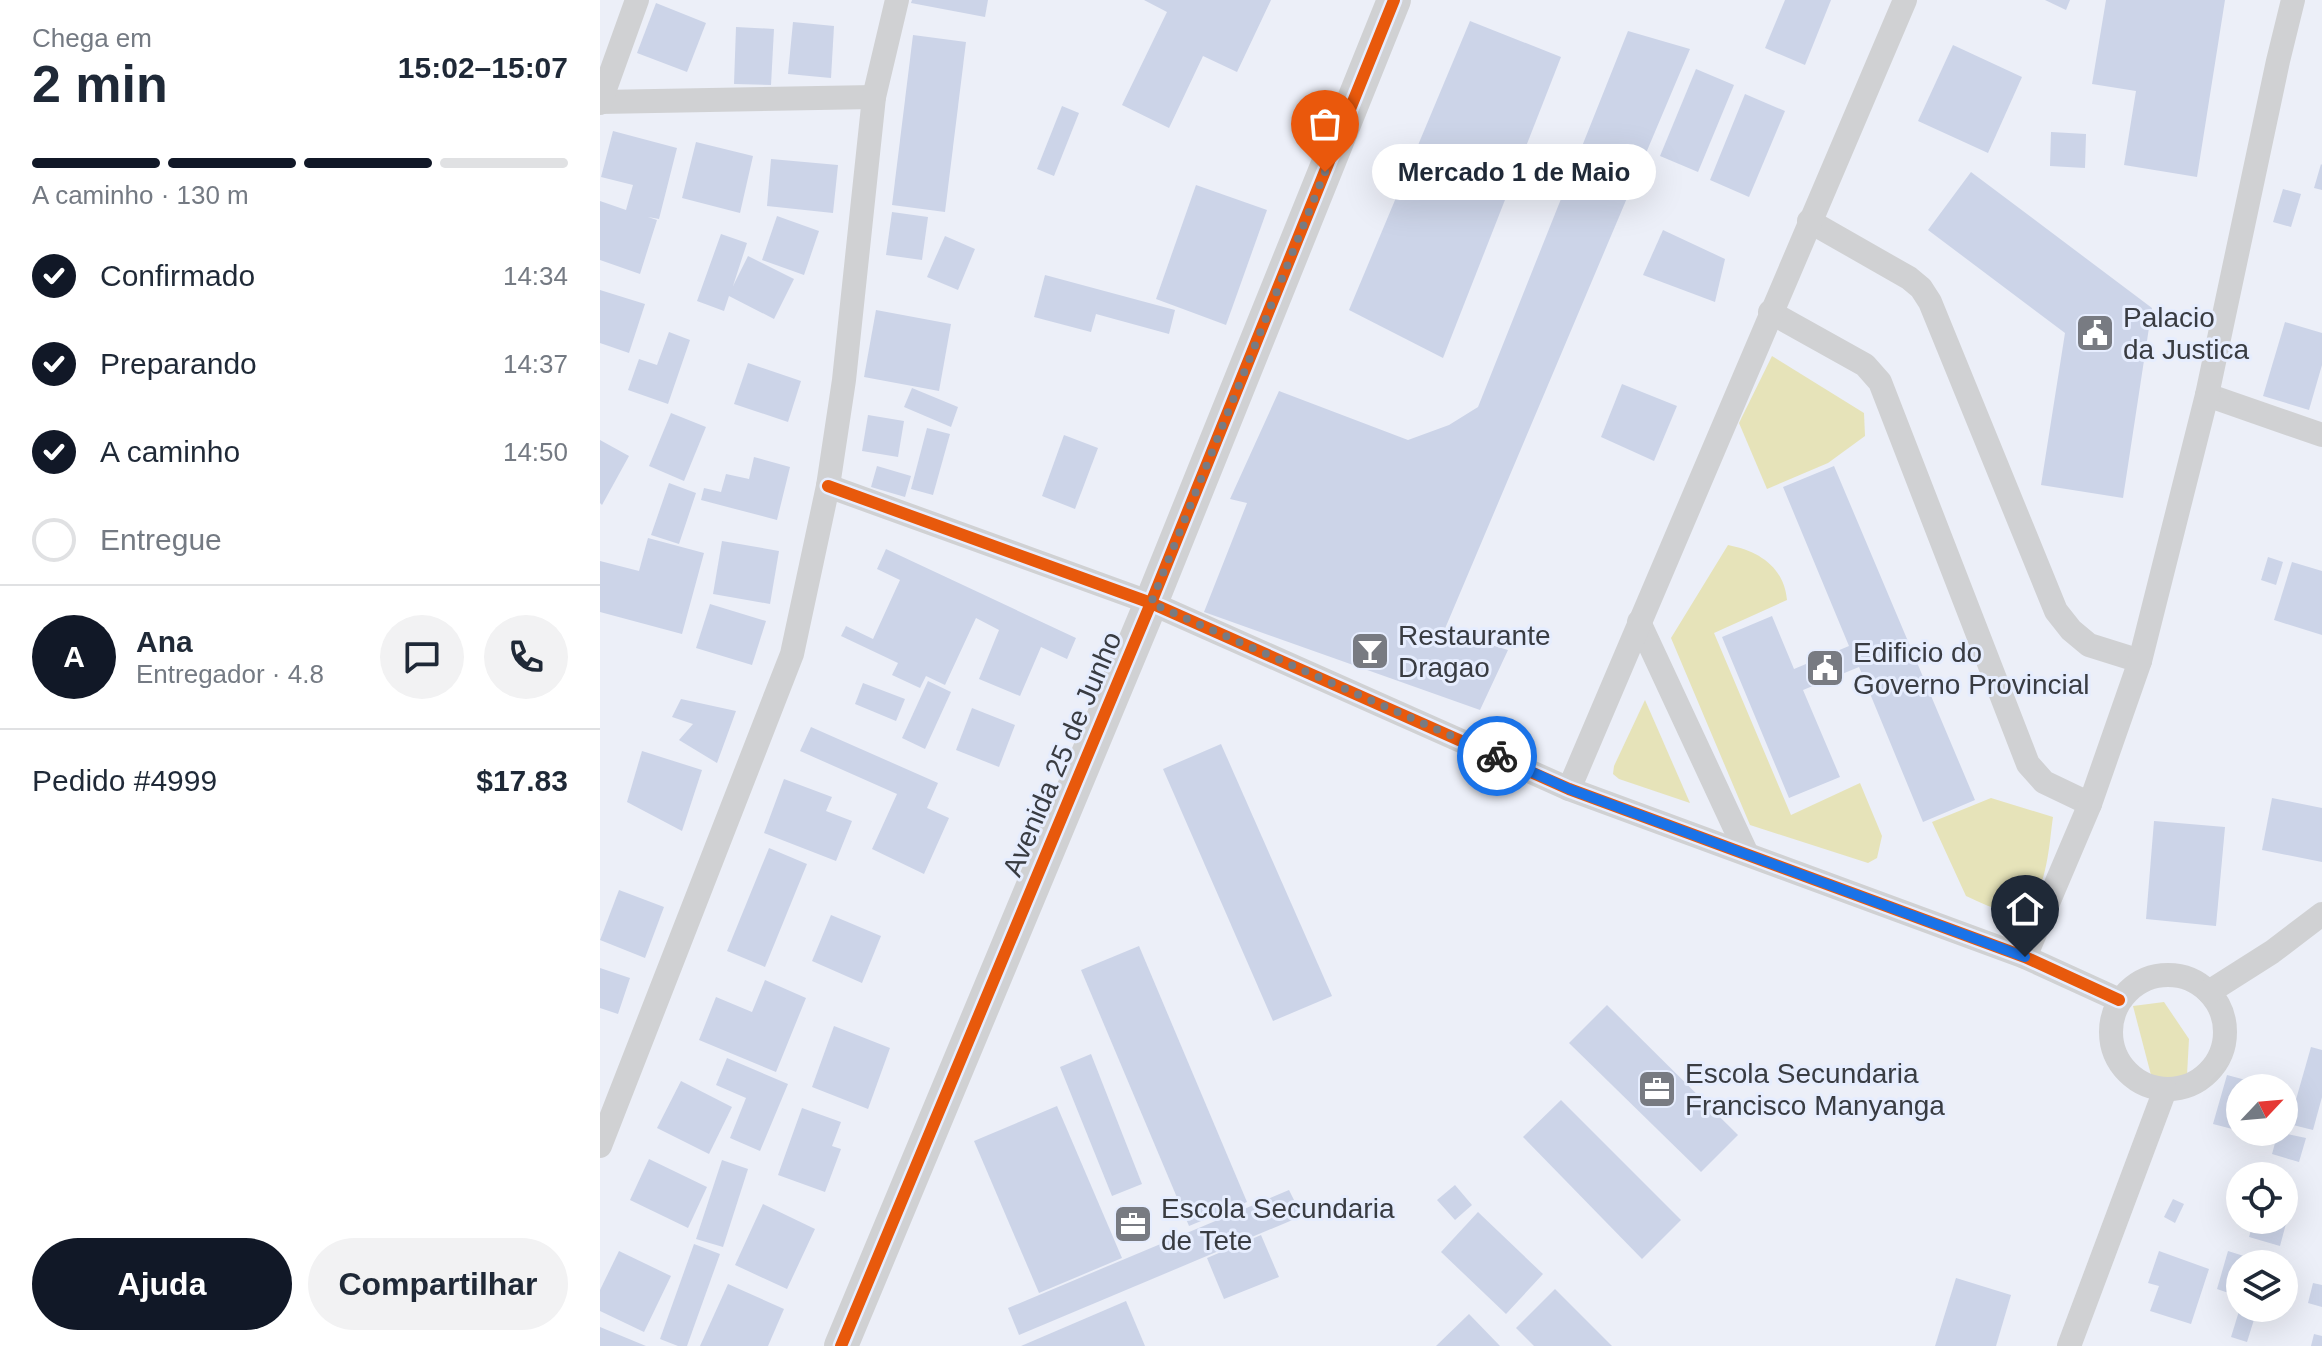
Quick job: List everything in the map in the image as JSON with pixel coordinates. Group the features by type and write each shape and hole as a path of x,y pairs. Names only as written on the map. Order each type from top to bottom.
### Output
{"street":[{"path":"637,0 600,102 874,97"},
{"path":"600,1146 792,654 828,486 844,380 874,97 897,0"},
{"name":"Avenida 25 de Junho","path":"841,1346 1151,603 1394,0"},
{"path":"1569,789 1905,0"},
{"path":"2025,957 2090,804 2140,661 2207,395 2293,0"},
{"path":"1809,221 1909,278 1921,288 1930,302 2056,611 2071,630 2089,645 2140,661"},
{"path":"1770,312 1865,365 1880,382 2028,764 2044,782 2090,804"},
{"path":"2207,395 2322,435"},
{"path":"828,486 1151,603 1569,789 2025,957 2119,1000"},
{"path":"1639,622 1747,854"},
{"path":"2209,992 2272,952 2322,914"},
{"path":"2162,974 2188,977 2209,992 2222,1011 2226,1034 2221,1056 2207,1075 2188,1087 2165,1090 2136,1081 2115,1058 2109,1028 2119,1000 2137,981 2162,974"},
{"path":"2069,1346 2165,1090"}],"shaded area":[{"path":"1772,356 1864,413 1865,436 1828,463 1767,489 1739,423"},
{"path":"1728,545 1750,551 1768,562 1785,588 1787,600 1714,633 1791,815 1860,783 1882,836 1877,858 1868,863 1750,825 1671,638"},
{"path":"1645,700 1690,803 1619,779 1613,774"},
{"path":"1991,798 2053,817 2048,857 2040,886 2026,907 2015,911 1996,909 1966,896 1932,822"},
{"path":"2164,1002 2189,1039 2187,1075 2170,1086 2151,1075 2133,1006"}],"building":[{"path":"912,0 988,0 985,17 911,3"},
{"path":"1144,0 1271,0 1237,72 1203,56 1169,128 1122,105 1167,12"},
{"path":"1785,0 1831,0 1805,65 1765,48"},
{"path":"2045,0 2070,0 2066,10"},
{"path":"2106,0 2225,0 2197,177 2124,165 2136,91 2092,84"},
{"path":"656,3 706,23 687,72 637,53"},
{"path":"1470,21 1561,57 1443,358 1349,310"},
{"path":"793,22 834,26 831,78 788,74"},
{"path":"736,27 774,29 771,85 734,84"},
{"path":"1628,31 1690,49 1444,631 1508,650 1480,710 1204,612 1247,503 1230,499 1279,391 1408,440 1449,425 1478,407"},
{"path":"913,35 966,42 945,212 892,205"},
{"path":"1953,45 2022,77 1988,153 1918,121"},
{"path":"1696,69 1734,85 1698,172 1660,156"},
{"path":"1745,94 1785,111 1749,197 1710,180"},
{"path":"1062,106 1079,113 1054,176 1037,169"},
{"path":"613,131 677,148 659,219 648,217 657,220 640,274 600,260 600,201 626,210 633,185 601,177"},
{"path":"2051,132 2086,134 2085,168 2050,166"},
{"path":"696,142 753,156 740,213 682,198"},
{"path":"771,159 838,165 833,213 767,206"},
{"path":"2322,165 2322,190 2314,188"},
{"path":"1971,172 2152,308 2123,498 2041,485 2065,333 1928,230"},
{"path":"1196,185 1267,210 1226,325 1156,299"},
{"path":"2283,189 2301,194 2291,227 2273,222"},
{"path":"892,212 928,217 922,260 886,255"},
{"path":"777,216 819,231 804,275 762,260"},
{"path":"1663,230 1725,259 1715,302 1643,275"},
{"path":"721,234 747,243 733,286 748,256 794,279 774,319 729,296 724,311 697,301"},
{"path":"945,236 975,249 958,290 927,277"},
{"path":"1045,275 1175,310 1169,334 1096,314 1091,332 1034,317"},
{"path":"600,290 645,304 629,353 600,343"},
{"path":"876,310 951,324 939,391 864,377"},
{"path":"2285,322 2322,333 2322,365 2309,410 2263,396"},
{"path":"669,332 690,340 668,404 628,390 639,359 657,365"},
{"path":"748,363 801,381 788,422 734,404"},
{"path":"1622,384 1677,406 1654,461 1601,437"},
{"path":"912,388 958,407 951,427 904,407"},
{"path":"671,413 706,427 684,481 649,466"},
{"path":"868,415 904,421 898,457 862,451"},
{"path":"927,428 950,434 933,495 911,489"},
{"path":"1064,435 1098,448 1075,509 1042,496"},
{"path":"600,440 629,456 602,505 600,503"},
{"path":"754,457 790,467 777,520 701,500 704,488 721,492 726,474 749,479"},
{"path":"877,466 911,476 905,497 871,487"},
{"path":"1834,466 1975,800 1923,822 1859,667 1803,690 1840,777 1789,798 1722,637 1772,616 1794,669 1849,646 1783,487"},
{"path":"669,483 696,493 679,544 651,535"},
{"path":"648,538 704,553 682,634 600,612 600,561 639,571"},
{"path":"722,541 779,551 770,604 713,594"},
{"path":"886,549 1076,638 1067,659 1041,647 1020,696 979,679 999,630 976,618 945,685 926,676 920,688 892,675 898,663 841,636 846,626 873,639 900,580 877,569"},
{"path":"2268,557 2283,562 2276,585 2261,580"},
{"path":"2292,562 2322,571 2322,635 2274,620"},
{"path":"710,604 766,621 752,665 696,648"},
{"path":"928,681 951,692 925,749 902,738"},
{"path":"863,683 905,699 896,721 855,704"},
{"path":"681,699 736,711 717,763 679,740 693,724 672,717"},
{"path":"972,708 1015,725 999,767 956,750"},
{"path":"811,727 938,783 927,808 949,818 924,874 872,849 897,794 800,751"},
{"path":"1221,744 1332,996 1273,1021 1163,769"},
{"path":"642,751 702,770 682,831 627,802"},
{"path":"784,779 832,797 826,811 852,821 836,861 764,833"},
{"path":"2272,798 2322,808 2322,862 2262,850"},
{"path":"2154,821 2225,827 2216,926 2146,919"},
{"path":"769,848 807,864 765,967 727,951"},
{"path":"619,890 664,907 645,958 600,940"},
{"path":"831,915 881,936 862,983 812,961"},
{"path":"1139,946 1247,1202 1189,1226 1081,970"},
{"path":"600,968 630,978 618,1014 600,1008"},
{"path":"765,980 806,998 776,1072 699,1040 716,997 752,1012"},
{"path":"1607,1005 1738,1135 1701,1172 1569,1043"},
{"path":"834,1026 890,1048 868,1109 812,1087"},
{"path":"2311,1047 2322,1050 2322,1097 2313,1130 2298,1126 2298,1092"},
{"path":"1091,1054 1142,1184 1112,1196 1060,1067"},
{"path":"727,1058 788,1084 760,1151 730,1138 746,1098 716,1085"},
{"path":"2226,1078 2226,1127 2213,1124"},
{"path":"681,1081 732,1107 709,1154 657,1128"},
{"path":"1561,1100 1681,1220 1642,1259 1523,1137"},
{"path":"1057,1106 1122,1258 1039,1293 974,1141"},
{"path":"802,1108 841,1122 832,1146 841,1149 825,1192 778,1175"},
{"path":"2298,1136 2306,1138 2299,1162 2272,1154 2274,1146 2298,1146"},
{"path":"649,1159 707,1187 688,1228 630,1200"},
{"path":"722,1160 748,1169 723,1247 696,1239"},
{"path":"1455,1185 1472,1205 1455,1220 1437,1200"},
{"path":"1289,1190 1302,1216 1019,1335 1008,1308"},
{"path":"2173,1199 2184,1204 2175,1223 2164,1217"},
{"path":"763,1204 815,1229 787,1289 735,1265"},
{"path":"1478,1212 1543,1274 1506,1314 1441,1252"},
{"path":"2250,1234 2283,1234 2280,1246 2249,1237"},
{"path":"1261,1235 1279,1277 1224,1299 1207,1258"},
{"path":"694,1244 720,1254 687,1346 678,1346 660,1339"},
{"path":"619,1251 671,1276 644,1332 600,1311 600,1290"},
{"path":"2159,1251 2209,1269 2191,1324 2150,1311 2159,1286 2148,1283"},
{"path":"2226,1258 2226,1292 2217,1289"},
{"path":"1956,1278 2011,1295 1996,1346 1935,1346"},
{"path":"2313,1283 2322,1285 2322,1307 2308,1303"},
{"path":"728,1284 784,1309 768,1346 700,1346"},
{"path":"1555,1289 1612,1346 1534,1346 1516,1328"},
{"path":"1126,1301 1145,1346 1021,1346"},
{"path":"1469,1314 1500,1346 1436,1346"},
{"path":"2236,1322 2253,1322 2247,1342 2231,1337"},
{"path":"600,1327 646,1346 600,1346"},
{"path":"2314,1334 2322,1336 2322,1346 2311,1346"}],"cycle path":[{"path":"841,1346 1151,603 1394,0"},
{"path":"828,486 1151,603 1569,789 2025,957 2119,1000"}],"way so far":[{"path":"1325,172 1151,603 1497,756"}],"place":[{"name":"Mercado 1 de Maio","path":"1325,172"},
{"name":"Palacio da Justica","path":"2095,333"},
{"name":"Restaurante Dragao","path":"1370,651"},
{"name":"Edificio do Governo Provincial","path":"1825,668"},
{"name":"Escola Secundaria Francisco Manyanga","path":"1657,1089"},
{"name":"Escola Secundaria de Tete","path":"1133,1224"}],"route":[{"path":"1497,756 1569,789 2025,957"}]}
